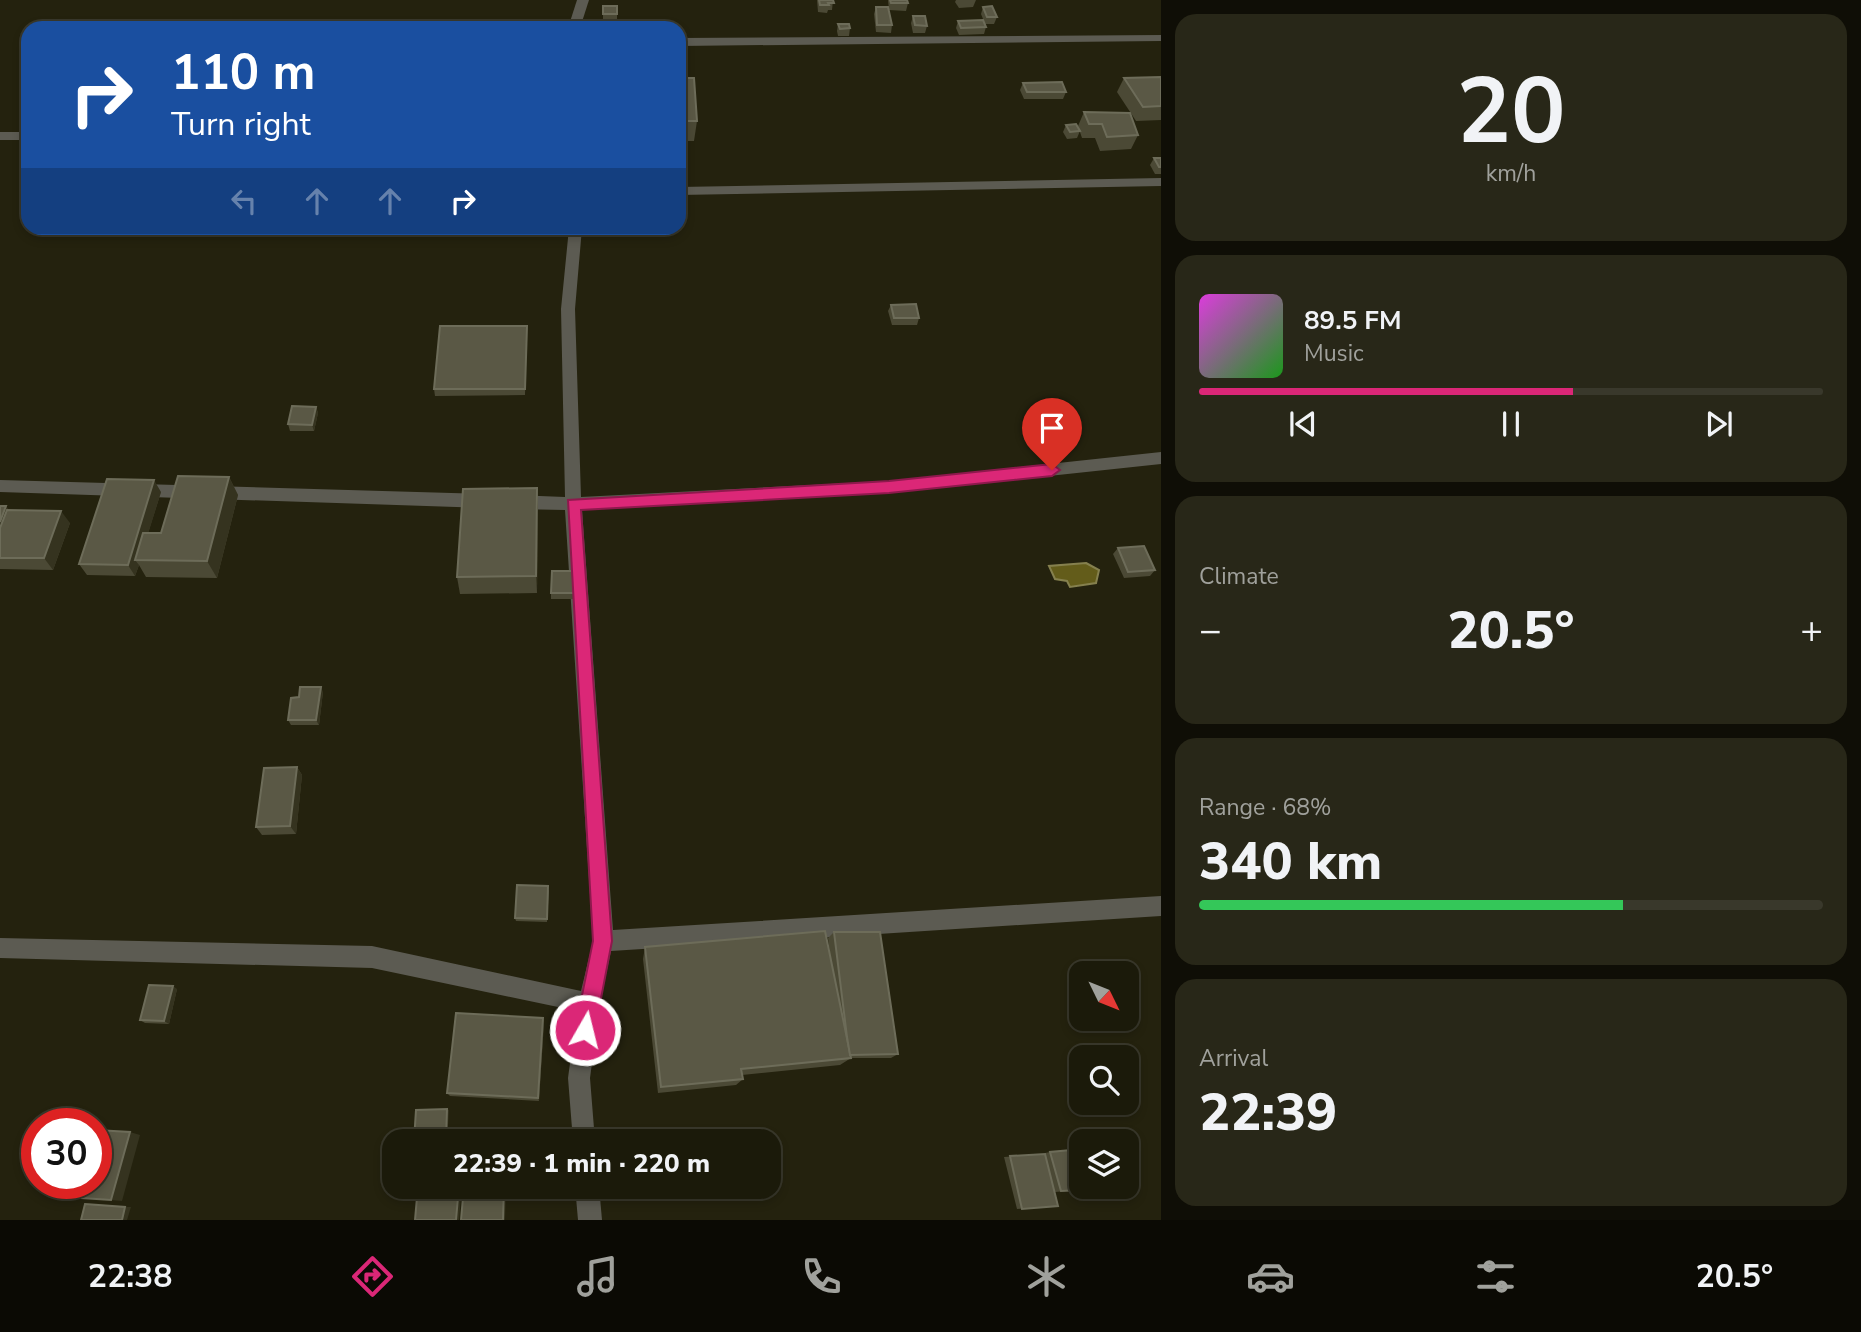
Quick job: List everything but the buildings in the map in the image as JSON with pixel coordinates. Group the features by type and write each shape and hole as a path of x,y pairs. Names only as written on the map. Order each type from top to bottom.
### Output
{"street":[{"path":"576,21 583,0"},
{"path":"686,42 1161,38"},
{"path":"0,136 21,136"},
{"path":"686,191 1161,182"},
{"path":"574,235 568,309 573,504 603,941 589,1003 579,1078 583,1129"},
{"path":"0,485 573,504 889,487 1161,458"},
{"path":"603,941 1161,906"},
{"path":"0,948 372,957 589,1003"},
{"path":"588,1199 590,1220"}],"shaded area":[{"path":"1086,563 1099,570 1096,583 1070,587 1067,581 1055,579 1049,566"}],"route":[{"path":"585,1030 603,941 573,504 889,487 1052,470"}]}
